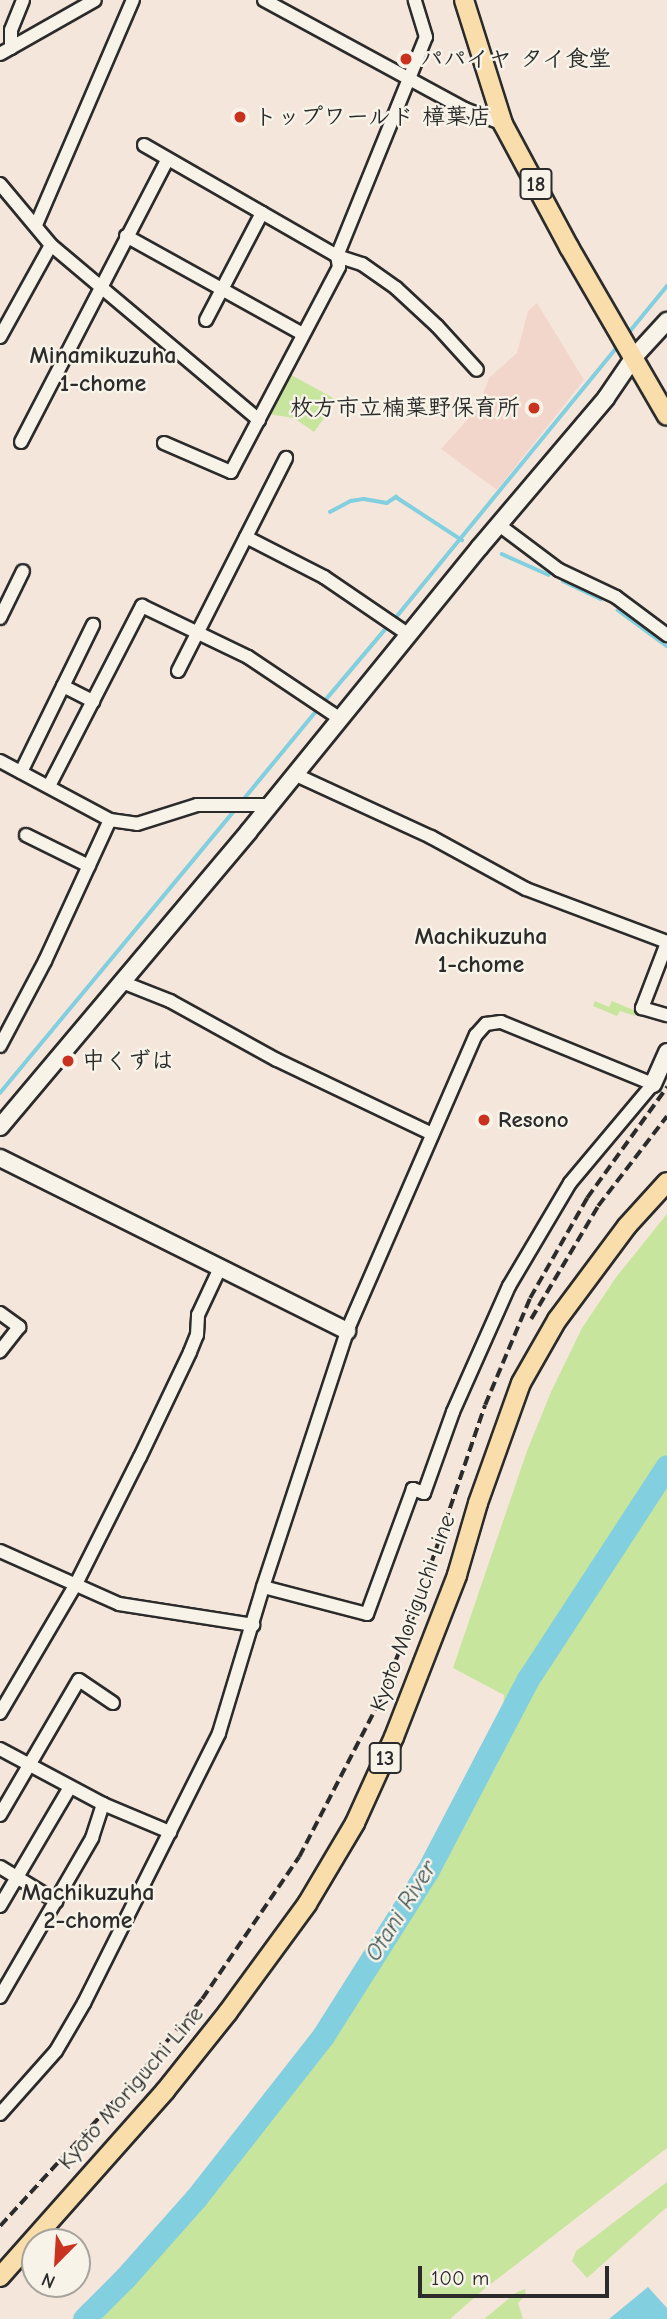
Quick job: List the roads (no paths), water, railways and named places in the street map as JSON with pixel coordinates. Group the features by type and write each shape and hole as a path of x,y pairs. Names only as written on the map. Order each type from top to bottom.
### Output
{"main road":[{"name":"18","path":"464,0 503,124 569,247 667,416"},
{"name":"Kyoto Moriguchi Line","path":"0,2277 164,2091 228,2012 307,1904 355,1823 399,1725 457,1575 485,1481 521,1383 557,1320 627,1226 667,1182"}],"street":[{"path":"5,51 10,30 23,0"},
{"path":"5,51 96,0"},
{"path":"36,225 132,0"},
{"path":"264,0 465,109 503,124"},
{"path":"164,443 231,472 339,267 337,256 426,37 414,1"},
{"path":"144,145 337,256 362,264 396,288 437,326 477,370"},
{"path":"22,442 99,287 167,160"},
{"path":"0,184 51,246 259,420"},
{"path":"206,320 262,213"},
{"path":"126,236 303,334"},
{"path":"0,337 51,246"},
{"path":"0,1127 667,321"},
{"path":"178,671 286,458"},
{"path":"499,525 559,570 616,597 667,635"},
{"path":"246,537 324,577 409,635"},
{"path":"0,618 23,570"},
{"path":"48,786 142,606 248,657 340,718"},
{"path":"22,772 93,625"},
{"path":"64,686 93,701"},
{"path":"0,761 110,820 137,824 197,806 268,805"},
{"path":"293,774 431,837 526,888 667,942 642,1008 667,1015"},
{"path":"0,1046 45,961 110,820"},
{"path":"26,835 89,866"},
{"path":"122,982 170,1001 277,1060 432,1134"},
{"path":"0,2114 56,2051 103,1970 219,1733 263,1587 347,1331 476,1035 486,1024 501,1022 653,1084"},
{"path":"263,1587 367,1614 413,1489 424,1493 453,1412 509,1286 570,1183 653,1084 667,1052"},
{"path":"0,1158 347,1331"},
{"path":"0,1713 75,1584 180,1377 197,1335 198,1315 220,1268"},
{"path":"0,1313 19,1327 0,1351"},
{"path":"0,1551 119,1604 253,1625"},
{"path":"0,1815 79,1680 104,1701"},
{"path":"0,1749 103,1804 170,1832"},
{"path":"0,1906 70,1787"},
{"path":"0,1997 92,1838 103,1804"},
{"path":"0,1867 56,1901"}],"water":[{"path":"648,2287 667,2308 667,2319 609,2319"}],"waterway":[{"path":"626,336 667,286"},
{"path":"393,621 619,345"},
{"path":"330,512 351,501 364,499 387,503 396,497 462,540"},
{"path":"502,554 549,575"},
{"path":"563,581 601,599"},
{"path":"618,610 667,646"},
{"path":"323,703 388,626"},
{"path":"243,800 318,709"},
{"path":"0,1093 236,809"},
{"name":"Otani River","path":"84,2319 125,2278 196,2198 323,2036 428,1870 528,1679 667,1466"}],"railway":[{"path":"0,2226 147,2065 202,1999 299,1857 378,1704 411,1622 485,1405 530,1298 587,1198 667,1087"},
{"path":"531,1319 598,1206 667,1116"}],"place":[{"name":"パパイヤ タイ食堂","path":"406,59"},
{"name":"トップワールド 樟葉店","path":"240,117"},
{"name":"枚方市立楠葉野保育所","path":"534,408"},
{"name":"中くずは","path":"68,1061"},
{"name":"Resono","path":"484,1120"}],"district":[{"name":"Minamikuzuha 1-chome","path":"103,370"},
{"name":"Machikuzuha 1-chome","path":"481,951"},
{"name":"Machikuzuha 2-chome","path":"88,1907"}]}
